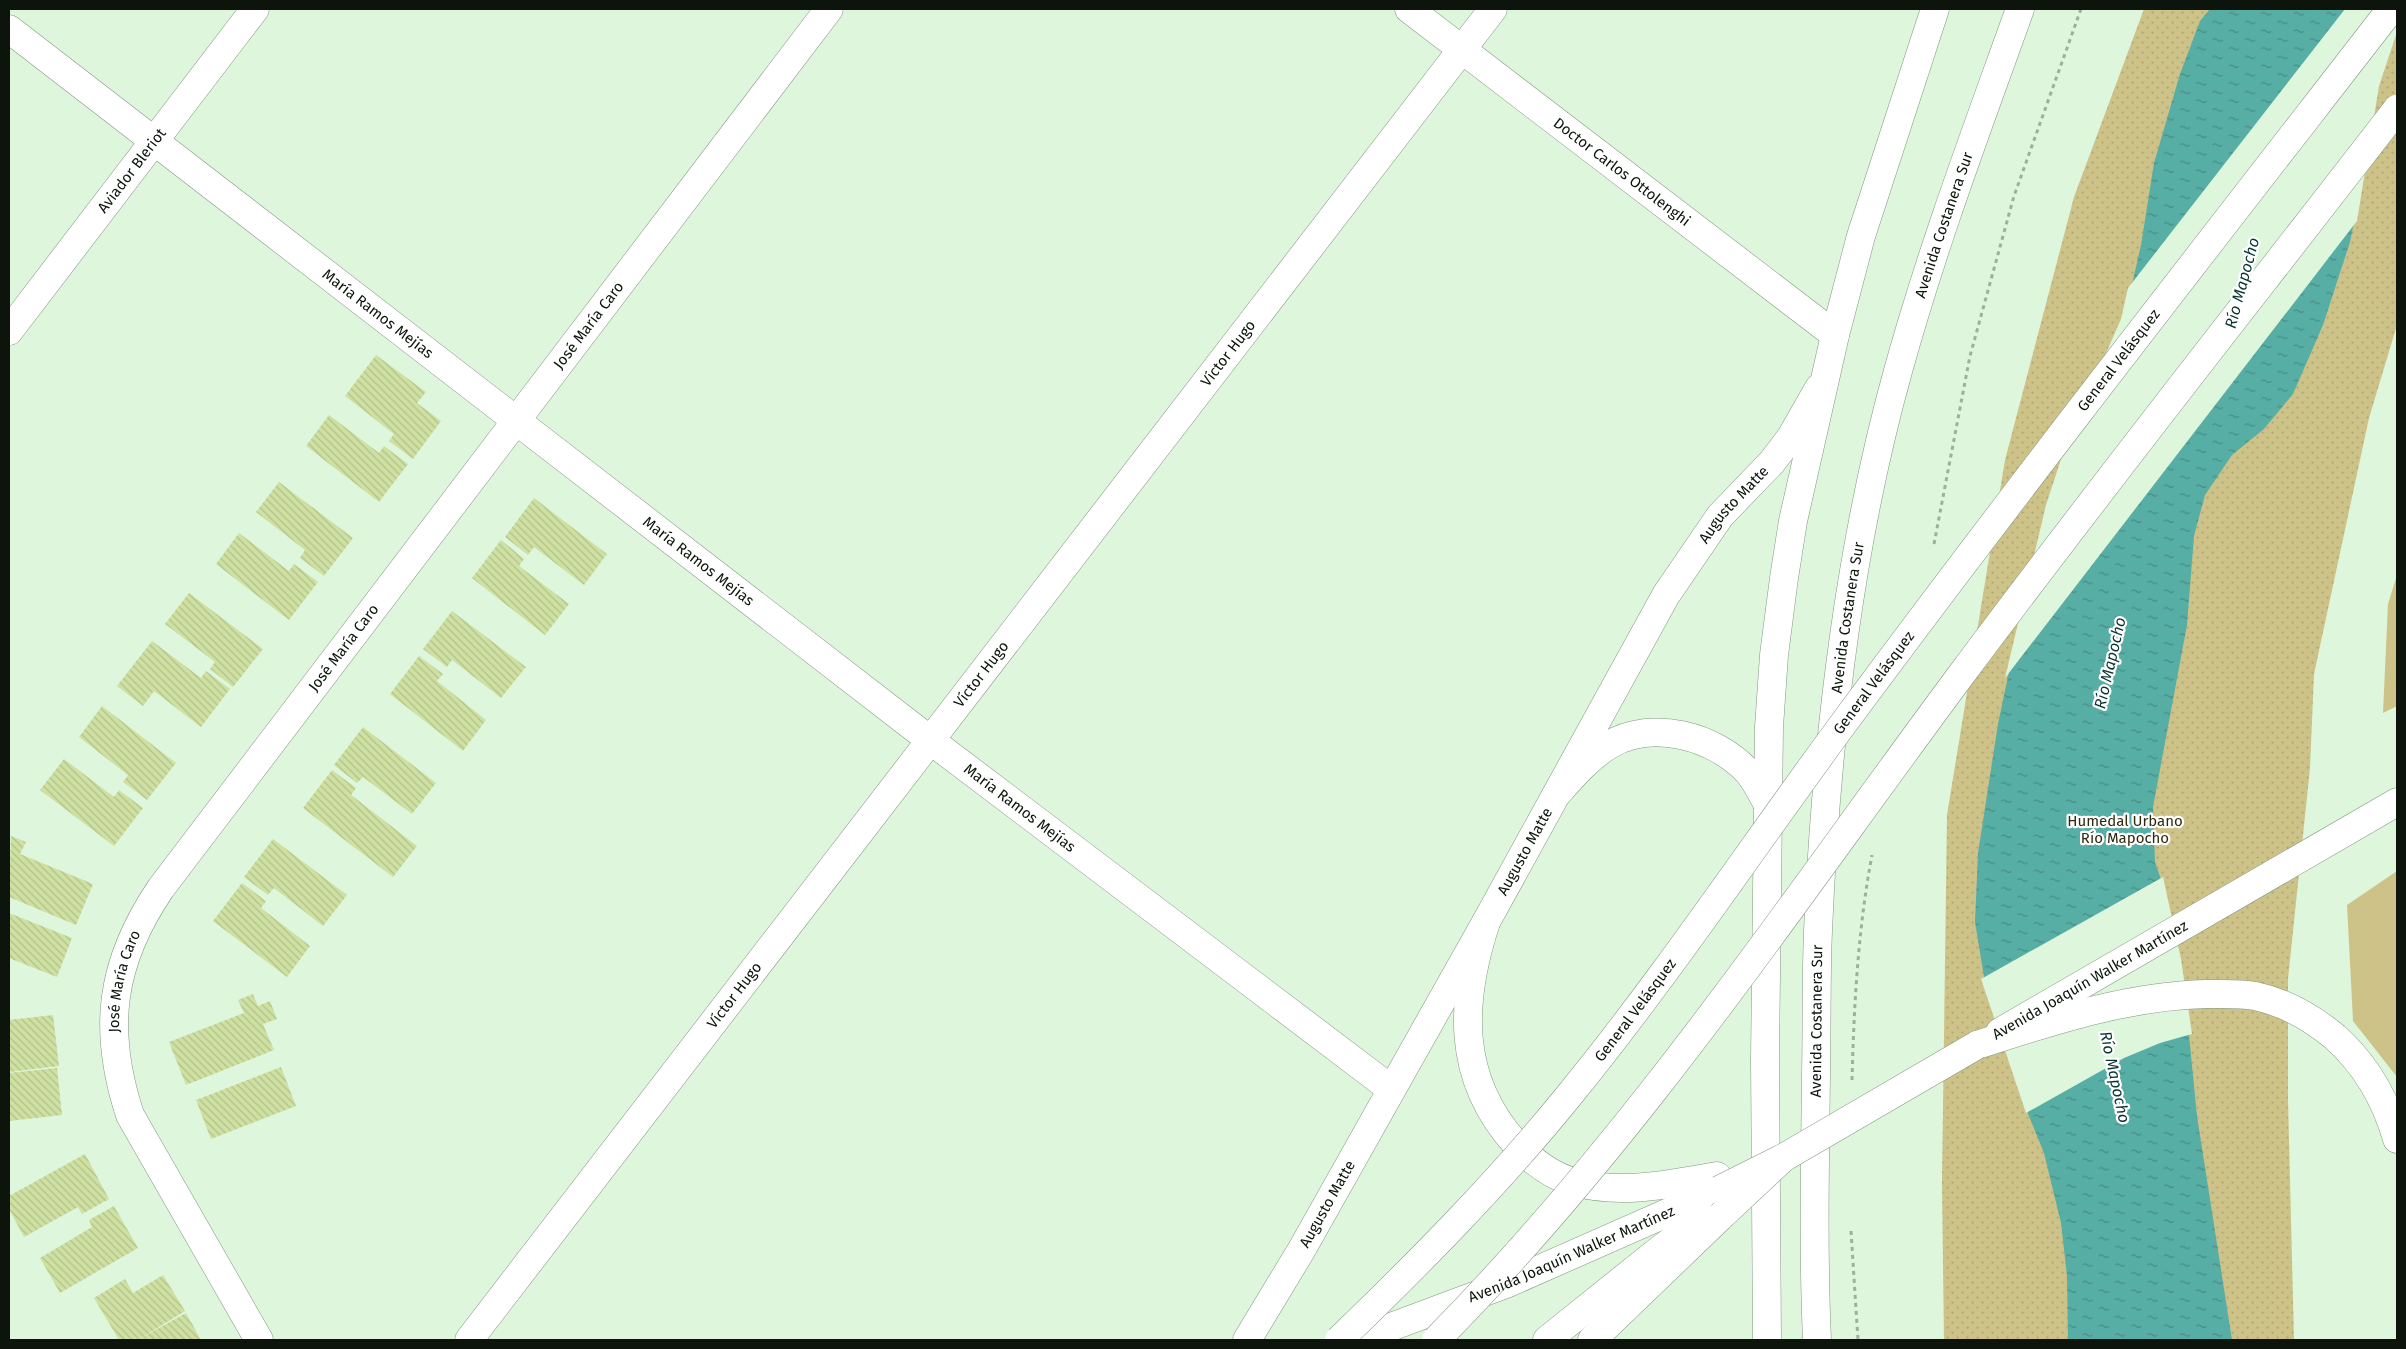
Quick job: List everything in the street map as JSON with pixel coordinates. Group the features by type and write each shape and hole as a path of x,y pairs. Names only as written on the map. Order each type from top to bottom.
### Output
{"main road":[{"name":"Aviador Bleriot","path":"9,331 255,9"},
{"name":"José María Caro","path":"259,1340 130,1115 121,1086 114,1051 114,1015 121,971 128,946 142,916 161,888 829,9"},
{"name":"Doctor Carlos Ottolenghi","path":"1409,9 1835,335"},
{"name":"Víctor Hugo","path":"469,1340 1492,9"},
{"path":"1766,1340 1765,1059 1769,727 1774,655 1793,521 1835,335 1861,236 1935,9"},
{"name":"Avenida Costanera Sur","path":"1817,1340 1814,1270 1818,932 1826,798 1840,668 1855,563 1898,373 1962,173 2020,9"},
{"name":"General Velásquez","path":"1339,1340 1452,1228 1568,1098 1630,1017 1846,721 2035,468 2391,9"},
{"name":"María Ramos Mejías","path":"9,29 930,740 1391,1090"},
{"path":"1436,1340 1530,1242 1633,1118 1740,979 1974,659 2397,110"},
{"name":"Augusto Matte","path":"1247,1340 1302,1249 1486,922 1671,587 1720,516 1772,462 1791,437 1825,378"},
{"path":"1556,795 1578,770 1609,745 1644,732 1662,732 1710,745 1731,757 1749,773 1768,805"},
{"name":"Avenida Joaquín Walker Martínez","path":"1783,1158 2397,802"},
{"path":"1486,922 1473,961 1469,991 1468,1024 1472,1064 1491,1110 1514,1141 1547,1171 1573,1182 1602,1188 1634,1188 1719,1197 1783,1158"},
{"path":"1977,1045 2054,1021 2140,1000 2180,995 2254,996 2279,1003 2303,1014 2325,1029 2352,1054 2367,1072 2382,1098 2397,1139"},
{"path":"1592,1340 1719,1197 1783,1158"},
{"name":"Avenida Joaquín Walker Martínez","path":"1356,1340 1506,1284 1719,1197"},
{"name":"Avenida Joaquín Walker Martínez","path":"1547,1340 1658,1251 1719,1197"}],"green space":[{"name":"Humedal Urbano Río Mapocho","path":"2144,9 2397,9 2397,325 2369,418 2314,674 2310,768 2288,979 2288,1100 2294,1340 1944,1340 1942,1182 1947,815 2005,460 2074,197"},
{"path":"2397,575 2397,706 2383,713 2388,604"},
{"path":"2397,871 2397,1077 2353,1021 2347,905"}],"water":[{"name":"Río Mapocho","path":"2210,9 2397,9 2377,85 2364,174 2350,242 2323,325 2293,394 2264,429 2232,455 2205,495 2194,536 2187,625 2153,807 2155,862 2166,894 2189,1035 2197,1116 2232,1340 2068,1340 2067,1276 2061,1223 2044,1153 2020,1094 1984,977 1975,922 1978,853 1998,724 2020,619 2124,320 2141,245 2154,163 2180,74 2200,21"}],"pier":[{"path":"2345,9 2397,9 2397,32 2379,86 2357,221 2005,678 2046,505 2065,447 2121,319 2128,288"},
{"path":"2163,877 2181,959 2192,1034 2160,1043 2124,1058 2026,1113 1981,979"}],"building":[{"path":"376,355 426,392 417,403 441,421 413,459 389,441 394,434 345,396"},
{"path":"329,415 379,453 384,446 408,464 379,502 306,446"},
{"path":"279,482 353,538 324,576 300,558 305,550 256,512"},
{"path":"534,498 607,554 584,585 534,547 528,555 505,537"},
{"path":"239,533 289,571 294,564 318,582 289,620 216,564"},
{"path":"501,540 524,559 519,566 569,604 545,635 472,578"},
{"path":"189,593 263,649 233,687 210,669 215,662 165,624"},
{"path":"452,611 526,667 501,698 452,660 447,667 423,649"},
{"path":"152,641 201,678 206,671 230,689 201,727 154,691 143,706 117,686"},
{"path":"419,656 443,674 437,681 486,720 463,751 390,694"},
{"path":"102,706 176,763 147,800 123,782 128,775 79,737"},
{"path":"363,727 436,783 412,814 363,777 357,783 334,765"},
{"path":"64,759 114,797 119,790 143,808 114,846 40,790"},
{"path":"332,770 356,788 351,795 417,846 393,877 303,808"},
{"path":"11,836 26,842 20,854 93,884 76,925 9,897"},
{"path":"273,839 347,895 323,926 274,888 268,895 244,877"},
{"path":"242,883 266,901 261,908 310,946 287,977 213,921"},
{"path":"9,913 72,938 57,977 9,958"},
{"path":"253,994 258,1006 270,1001 277,1019 263,1024 274,1050 186,1085 169,1042 244,1013 238,1000"},
{"path":"53,1015 59,1066 9,1072 9,1020"},
{"path":"281,1067 296,1106 211,1139 196,1100"},
{"path":"57,1068 62,1115 9,1121 9,1073"},
{"path":"85,1154 109,1199 82,1214 78,1207 24,1237 9,1209 9,1196"},
{"path":"114,1206 138,1248 60,1293 40,1258 92,1227 89,1220"},
{"path":"163,1275 185,1311 141,1338 186,1313 201,1340 119,1340 94,1298 125,1279 133,1293"}]}
